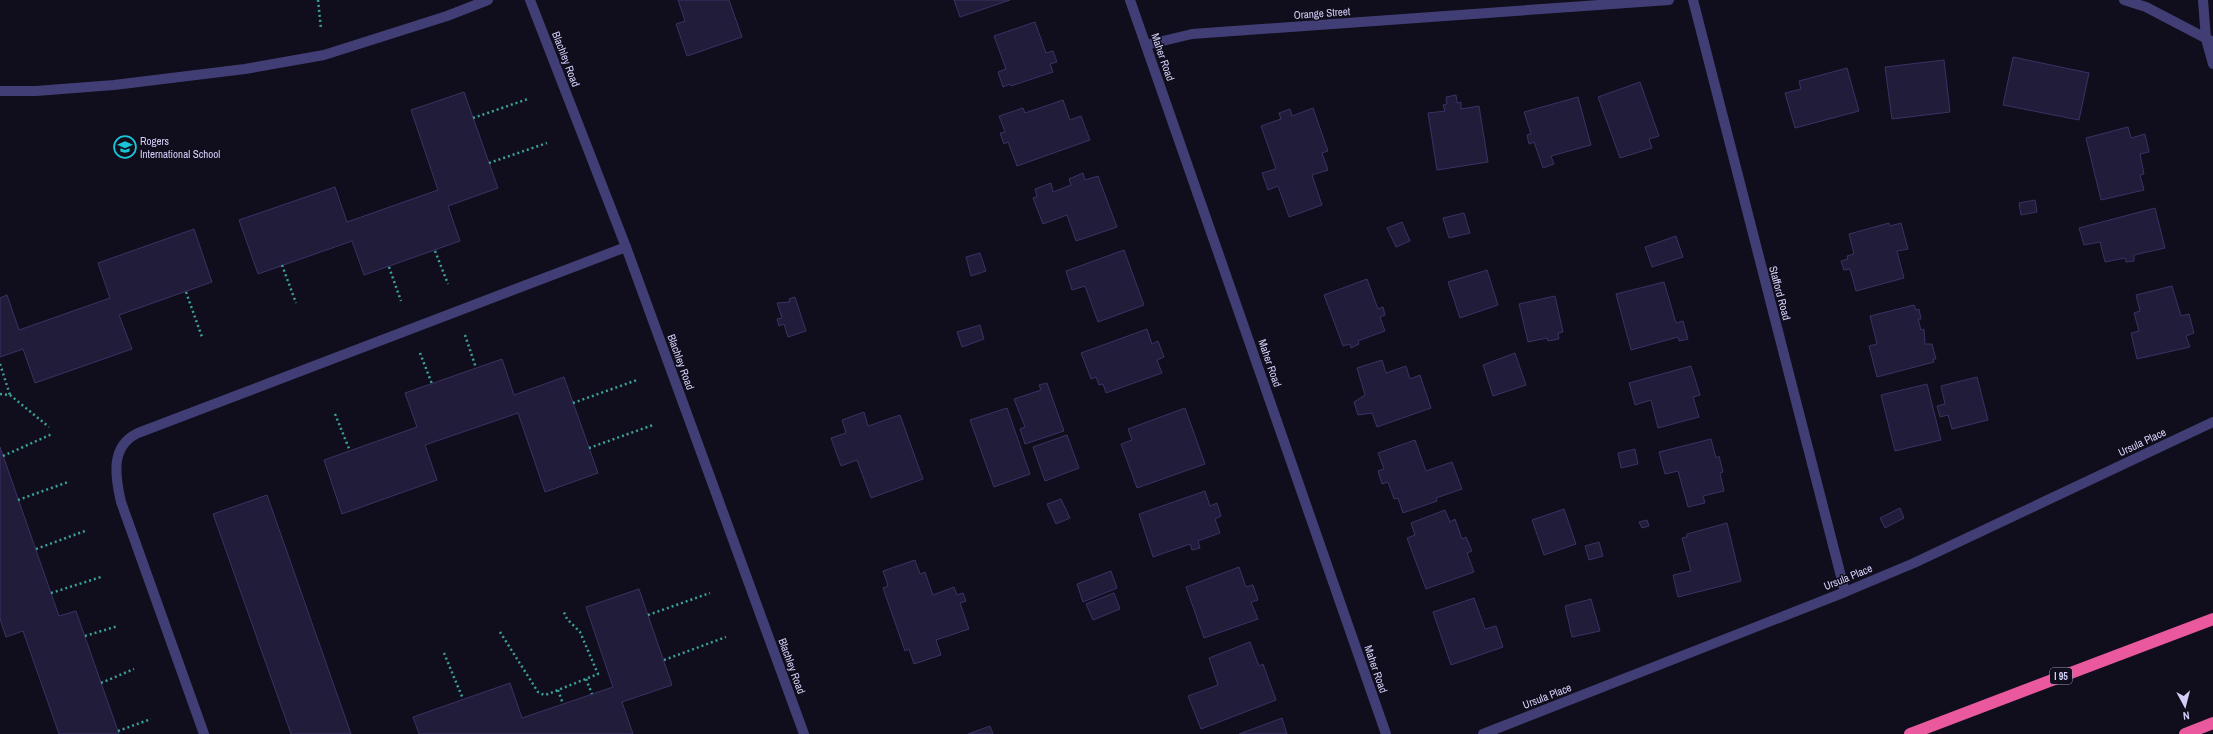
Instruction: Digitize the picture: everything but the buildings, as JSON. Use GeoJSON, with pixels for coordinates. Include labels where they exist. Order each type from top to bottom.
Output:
{"type":"FeatureCollection","features":[{"type":"Feature","properties":{"kind":"highway","name":"I 95"},"geometry":{"type":"LineString","coordinates":[[1910,734],[2213,619]]}},
{"type":"Feature","properties":{"kind":"highway"},"geometry":{"type":"LineString","coordinates":[[2185,734],[2213,723]]}},
{"type":"Feature","properties":{"kind":"street"},"geometry":{"type":"LineString","coordinates":[[0,91],[36,91],[114,85],[245,69],[324,55],[447,16],[488,0]]}},
{"type":"Feature","properties":{"kind":"street","name":"Blachley Road"},"geometry":{"type":"LineString","coordinates":[[530,0],[626,247],[804,734]]}},
{"type":"Feature","properties":{"kind":"street","name":"Maher Road"},"geometry":{"type":"LineString","coordinates":[[1130,0],[1386,734]]}},
{"type":"Feature","properties":{"kind":"street","name":"Orange Street"},"geometry":{"type":"LineString","coordinates":[[1146,45],[1192,34],[1669,0]]}},
{"type":"Feature","properties":{"kind":"street","name":"Stafford Road"},"geometry":{"type":"LineString","coordinates":[[1693,0],[1845,592]]}},
{"type":"Feature","properties":{"kind":"street"},"geometry":{"type":"LineString","coordinates":[[2124,0],[2146,7],[2210,40]]}},
{"type":"Feature","properties":{"kind":"street"},"geometry":{"type":"LineString","coordinates":[[2202,0],[2213,64]]}},
{"type":"Feature","properties":{"kind":"street"},"geometry":{"type":"LineString","coordinates":[[204,734],[121,502],[115,469],[120,448],[125,441],[129,437],[145,430],[626,247]]}},
{"type":"Feature","properties":{"kind":"street","name":"Ursula Place"},"geometry":{"type":"LineString","coordinates":[[1483,734],[1845,592],[1914,563],[2213,422]]}},
{"type":"Feature","properties":{"kind":"path"},"geometry":{"type":"LineString","coordinates":[[318,0],[324,55]]}},
{"type":"Feature","properties":{"kind":"path"},"geometry":{"type":"LineString","coordinates":[[473,118],[528,99]]}},
{"type":"Feature","properties":{"kind":"path"},"geometry":{"type":"LineString","coordinates":[[489,163],[547,143]]}},
{"type":"Feature","properties":{"kind":"path"},"geometry":{"type":"LineString","coordinates":[[435,250],[448,284]]}},
{"type":"Feature","properties":{"kind":"path"},"geometry":{"type":"LineString","coordinates":[[282,265],[296,303]]}},
{"type":"Feature","properties":{"kind":"path"},"geometry":{"type":"LineString","coordinates":[[388,267],[401,301]]}},
{"type":"Feature","properties":{"kind":"path"},"geometry":{"type":"LineString","coordinates":[[186,292],[202,337]]}},
{"type":"Feature","properties":{"kind":"path"},"geometry":{"type":"LineString","coordinates":[[464,334],[476,368]]}},
{"type":"Feature","properties":{"kind":"path"},"geometry":{"type":"LineString","coordinates":[[419,350],[432,384]]}},
{"type":"Feature","properties":{"kind":"path"},"geometry":{"type":"LineString","coordinates":[[0,364],[10,395],[49,427]]}},
{"type":"Feature","properties":{"kind":"path"},"geometry":{"type":"LineString","coordinates":[[573,403],[637,380]]}},
{"type":"Feature","properties":{"kind":"path"},"geometry":{"type":"LineString","coordinates":[[0,394],[10,395]]}},
{"type":"Feature","properties":{"kind":"path"},"geometry":{"type":"LineString","coordinates":[[335,414],[350,451]]}},
{"type":"Feature","properties":{"kind":"path"},"geometry":{"type":"LineString","coordinates":[[589,448],[653,425]]}},
{"type":"Feature","properties":{"kind":"path"},"geometry":{"type":"LineString","coordinates":[[3,456],[52,434]]}},
{"type":"Feature","properties":{"kind":"path"},"geometry":{"type":"LineString","coordinates":[[18,500],[68,482]]}},
{"type":"Feature","properties":{"kind":"path"},"geometry":{"type":"LineString","coordinates":[[36,549],[85,531]]}},
{"type":"Feature","properties":{"kind":"path"},"geometry":{"type":"LineString","coordinates":[[51,593],[101,577]]}},
{"type":"Feature","properties":{"kind":"path"},"geometry":{"type":"LineString","coordinates":[[648,615],[710,593]]}},
{"type":"Feature","properties":{"kind":"path"},"geometry":{"type":"LineString","coordinates":[[500,632],[540,694],[544,695],[598,674],[580,632],[567,619],[563,610]]}},
{"type":"Feature","properties":{"kind":"path"},"geometry":{"type":"LineString","coordinates":[[85,636],[118,626]]}},
{"type":"Feature","properties":{"kind":"path"},"geometry":{"type":"LineString","coordinates":[[664,660],[726,637]]}},
{"type":"Feature","properties":{"kind":"path"},"geometry":{"type":"LineString","coordinates":[[444,653],[462,699]]}},
{"type":"Feature","properties":{"kind":"path"},"geometry":{"type":"LineString","coordinates":[[101,683],[134,670]]}},
{"type":"Feature","properties":{"kind":"path"},"geometry":{"type":"LineString","coordinates":[[586,679],[592,694]]}},
{"type":"Feature","properties":{"kind":"path"},"geometry":{"type":"LineString","coordinates":[[558,690],[564,704]]}},
{"type":"Feature","properties":{"kind":"path"},"geometry":{"type":"LineString","coordinates":[[118,731],[151,719]]}},
{"type":"Feature","properties":{"kind":"place","name":"Rogers International School"},"geometry":{"type":"Point","coordinates":[125,147]}}]}
